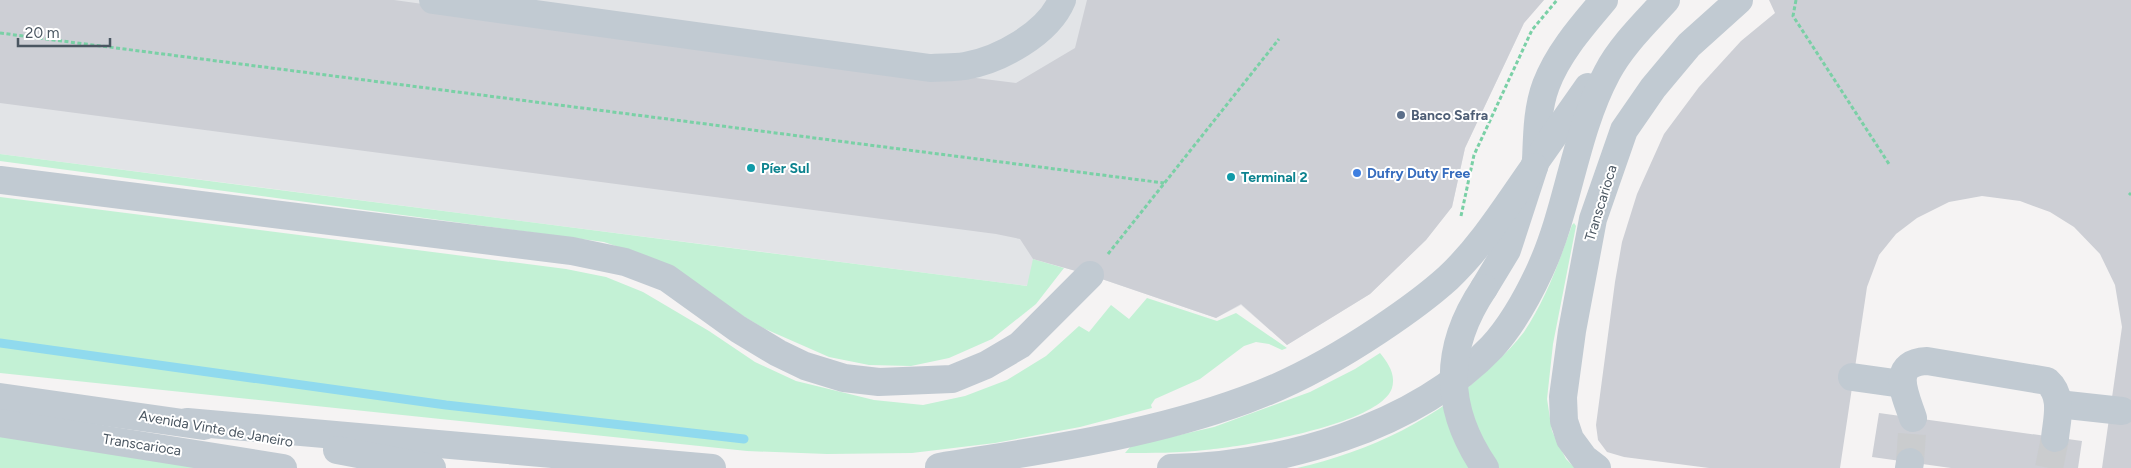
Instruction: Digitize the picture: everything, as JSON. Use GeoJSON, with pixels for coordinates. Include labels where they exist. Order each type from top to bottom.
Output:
{"type":"FeatureCollection","features":[{"type":"Feature","properties":{"kind":"street"},"geometry":{"type":"LineString","coordinates":[[433,0],[930,68],[965,66],[1019,45],[1042,28],[1062,0]]}},
{"type":"Feature","properties":{"kind":"street"},"geometry":{"type":"LineString","coordinates":[[1485,468],[1466,438],[1460,422],[1453,388],[1454,369],[1462,328],[1470,309],[1507,250],[1535,164],[1537,134],[1546,86],[1560,57],[1604,0]]}},
{"type":"Feature","properties":{"kind":"street"},"geometry":{"type":"LineString","coordinates":[[939,467],[1076,443],[1187,419],[1246,400],[1289,382],[1330,361],[1370,336],[1408,310],[1449,277],[1486,235],[1579,102],[1599,68],[1635,21],[1655,0]]}},
{"type":"Feature","properties":{"kind":"street"},"geometry":{"type":"LineString","coordinates":[[1171,468],[1245,462],[1304,449],[1358,432],[1400,414],[1463,373],[1492,347],[1524,301],[1541,269],[1589,113],[1607,72],[1634,35],[1666,0]]}},
{"type":"Feature","properties":{"kind":"street","name":"Transcarioca"},"geometry":{"type":"LineString","coordinates":[[1597,468],[1584,458],[1570,438],[1564,421],[1563,397],[1572,330],[1593,219],[1624,130],[1653,88],[1688,44],[1739,0]]}},
{"type":"Feature","properties":{"kind":"street"},"geometry":{"type":"LineString","coordinates":[[1569,179],[1624,130]]}},
{"type":"Feature","properties":{"kind":"street"},"geometry":{"type":"LineString","coordinates":[[0,180],[572,251],[625,262],[667,278],[738,329],[778,353],[805,366],[844,378],[879,382],[952,379],[986,365],[1020,345],[1090,275]]}},
{"type":"Feature","properties":{"kind":"street"},"geometry":{"type":"LineString","coordinates":[[1913,418],[1904,396],[1902,384],[1904,372],[1918,362],[1928,361],[2047,381],[2054,387],[2058,395],[2055,438]]}},
{"type":"Feature","properties":{"kind":"street"},"geometry":{"type":"LineString","coordinates":[[1852,377],[1902,384]]}},
{"type":"Feature","properties":{"kind":"street","name":"Avenida Vinte de Janeiro"},"geometry":{"type":"LineString","coordinates":[[0,397],[187,422],[432,468]]}},
{"type":"Feature","properties":{"kind":"street"},"geometry":{"type":"LineString","coordinates":[[2058,404],[2122,411]]}},
{"type":"Feature","properties":{"kind":"street"},"geometry":{"type":"LineString","coordinates":[[187,422],[712,468]]}},
{"type":"Feature","properties":{"kind":"street","name":"Transcarioca"},"geometry":{"type":"LineString","coordinates":[[0,423],[283,468]]}},
{"type":"Feature","properties":{"kind":"street"},"geometry":{"type":"LineString","coordinates":[[921,468],[1000,468]]}},
{"type":"Feature","properties":{"kind":"path"},"geometry":{"type":"LineString","coordinates":[[1460,221],[1474,155],[1532,30],[1557,0]]}},
{"type":"Feature","properties":{"kind":"path"},"geometry":{"type":"LineString","coordinates":[[1796,0],[1793,16],[1889,164]]}},
{"type":"Feature","properties":{"kind":"path"},"geometry":{"type":"LineString","coordinates":[[0,33],[1164,183]]}},
{"type":"Feature","properties":{"kind":"path"},"geometry":{"type":"LineString","coordinates":[[1090,275],[1279,39]]}},
{"type":"Feature","properties":{"kind":"shaded area"},"geometry":{"type":"Polygon","coordinates":[[[0,0],[1544,0],[1524,23],[1465,148],[1452,207],[1426,240],[1370,294],[1287,345],[1241,305],[1216,318],[1090,275],[1034,259],[1028,286],[0,154],[0,0]]]}},
{"type":"Feature","properties":{"kind":"green space"},"geometry":{"type":"Polygon","coordinates":[[[0,154],[1027,286],[1033,259],[1064,268],[1036,304],[992,339],[949,358],[911,366],[869,365],[829,357],[763,328],[642,255],[604,242],[0,161],[0,154]]]}},
{"type":"Feature","properties":{"kind":"green space"},"geometry":{"type":"Polygon","coordinates":[[[0,197],[566,269],[606,277],[643,292],[709,331],[755,362],[796,381],[874,400],[923,405],[965,396],[1007,380],[1046,356],[1079,326],[1089,332],[1111,305],[1129,319],[1147,298],[1217,321],[1236,313],[1287,348],[1282,350],[1269,344],[1256,342],[1244,346],[1200,379],[1155,399],[1151,405],[1152,408],[1080,427],[995,443],[912,453],[827,454],[747,451],[0,373],[0,197]]]}},
{"type":"Feature","properties":{"kind":"green space"},"geometry":{"type":"Polygon","coordinates":[[[1574,223],[1576,226],[1553,344],[1547,399],[1552,431],[1566,459],[1575,468],[1297,468],[1351,452],[1402,430],[1426,417],[1472,384],[1524,332],[1545,293],[1574,223]]]}},
{"type":"Feature","properties":{"kind":"green space"},"geometry":{"type":"Polygon","coordinates":[[[1380,353],[1392,373],[1392,388],[1382,401],[1363,413],[1308,432],[1248,444],[1195,451],[1125,453],[1131,446],[1214,427],[1310,392],[1355,369],[1380,353]]]}},
{"type":"Feature","properties":{"kind":"green space"},"geometry":{"type":"Polygon","coordinates":[[[0,432],[237,468],[0,468],[0,432]]]}},
{"type":"Feature","properties":{"kind":"building"},"geometry":{"type":"Polygon","coordinates":[[[0,0],[394,0],[809,57],[1016,83],[1075,48],[1087,0],[1544,0],[1524,23],[1465,148],[1452,207],[1426,240],[1370,294],[1287,345],[1241,304],[1216,318],[1090,275],[1033,259],[1020,239],[996,234],[0,103],[0,0]]]}},
{"type":"Feature","properties":{"kind":"building"},"geometry":{"type":"Polygon","coordinates":[[[1769,0],[2131,0],[2131,468],[2102,468],[2122,327],[2115,285],[2100,254],[2074,227],[2050,212],[2020,201],[1982,196],[1949,202],[1917,218],[1896,234],[1879,255],[1867,287],[1840,468],[1709,468],[1624,457],[1607,452],[1598,440],[1596,425],[1622,242],[1637,194],[1664,134],[1699,87],[1741,41],[1775,13],[1769,0]]]}},
{"type":"Feature","properties":{"kind":"building"},"geometry":{"type":"Polygon","coordinates":[[[1879,413],[2082,441],[2078,468],[1951,468],[1872,457],[1879,413]]]}},
{"type":"Feature","properties":{"kind":"waterway"},"geometry":{"type":"LineString","coordinates":[[0,343],[446,405],[744,439]]}},
{"type":"Feature","properties":{"kind":"tunnel"},"geometry":{"type":"LineString","coordinates":[[1910,462],[1913,418]]}},
{"type":"Feature","properties":{"kind":"tunnel"},"geometry":{"type":"LineString","coordinates":[[2049,468],[2055,438]]}},
{"type":"Feature","properties":{"kind":"place","name":"Banco Safra"},"geometry":{"type":"Point","coordinates":[1401,115]}},
{"type":"Feature","properties":{"kind":"place","name":"Píer Sul"},"geometry":{"type":"Point","coordinates":[751,168]}},
{"type":"Feature","properties":{"kind":"place","name":"Dufry Duty Free"},"geometry":{"type":"Point","coordinates":[1357,173]}},
{"type":"Feature","properties":{"kind":"place","name":"Terminal 2"},"geometry":{"type":"Point","coordinates":[1231,177]}}]}
